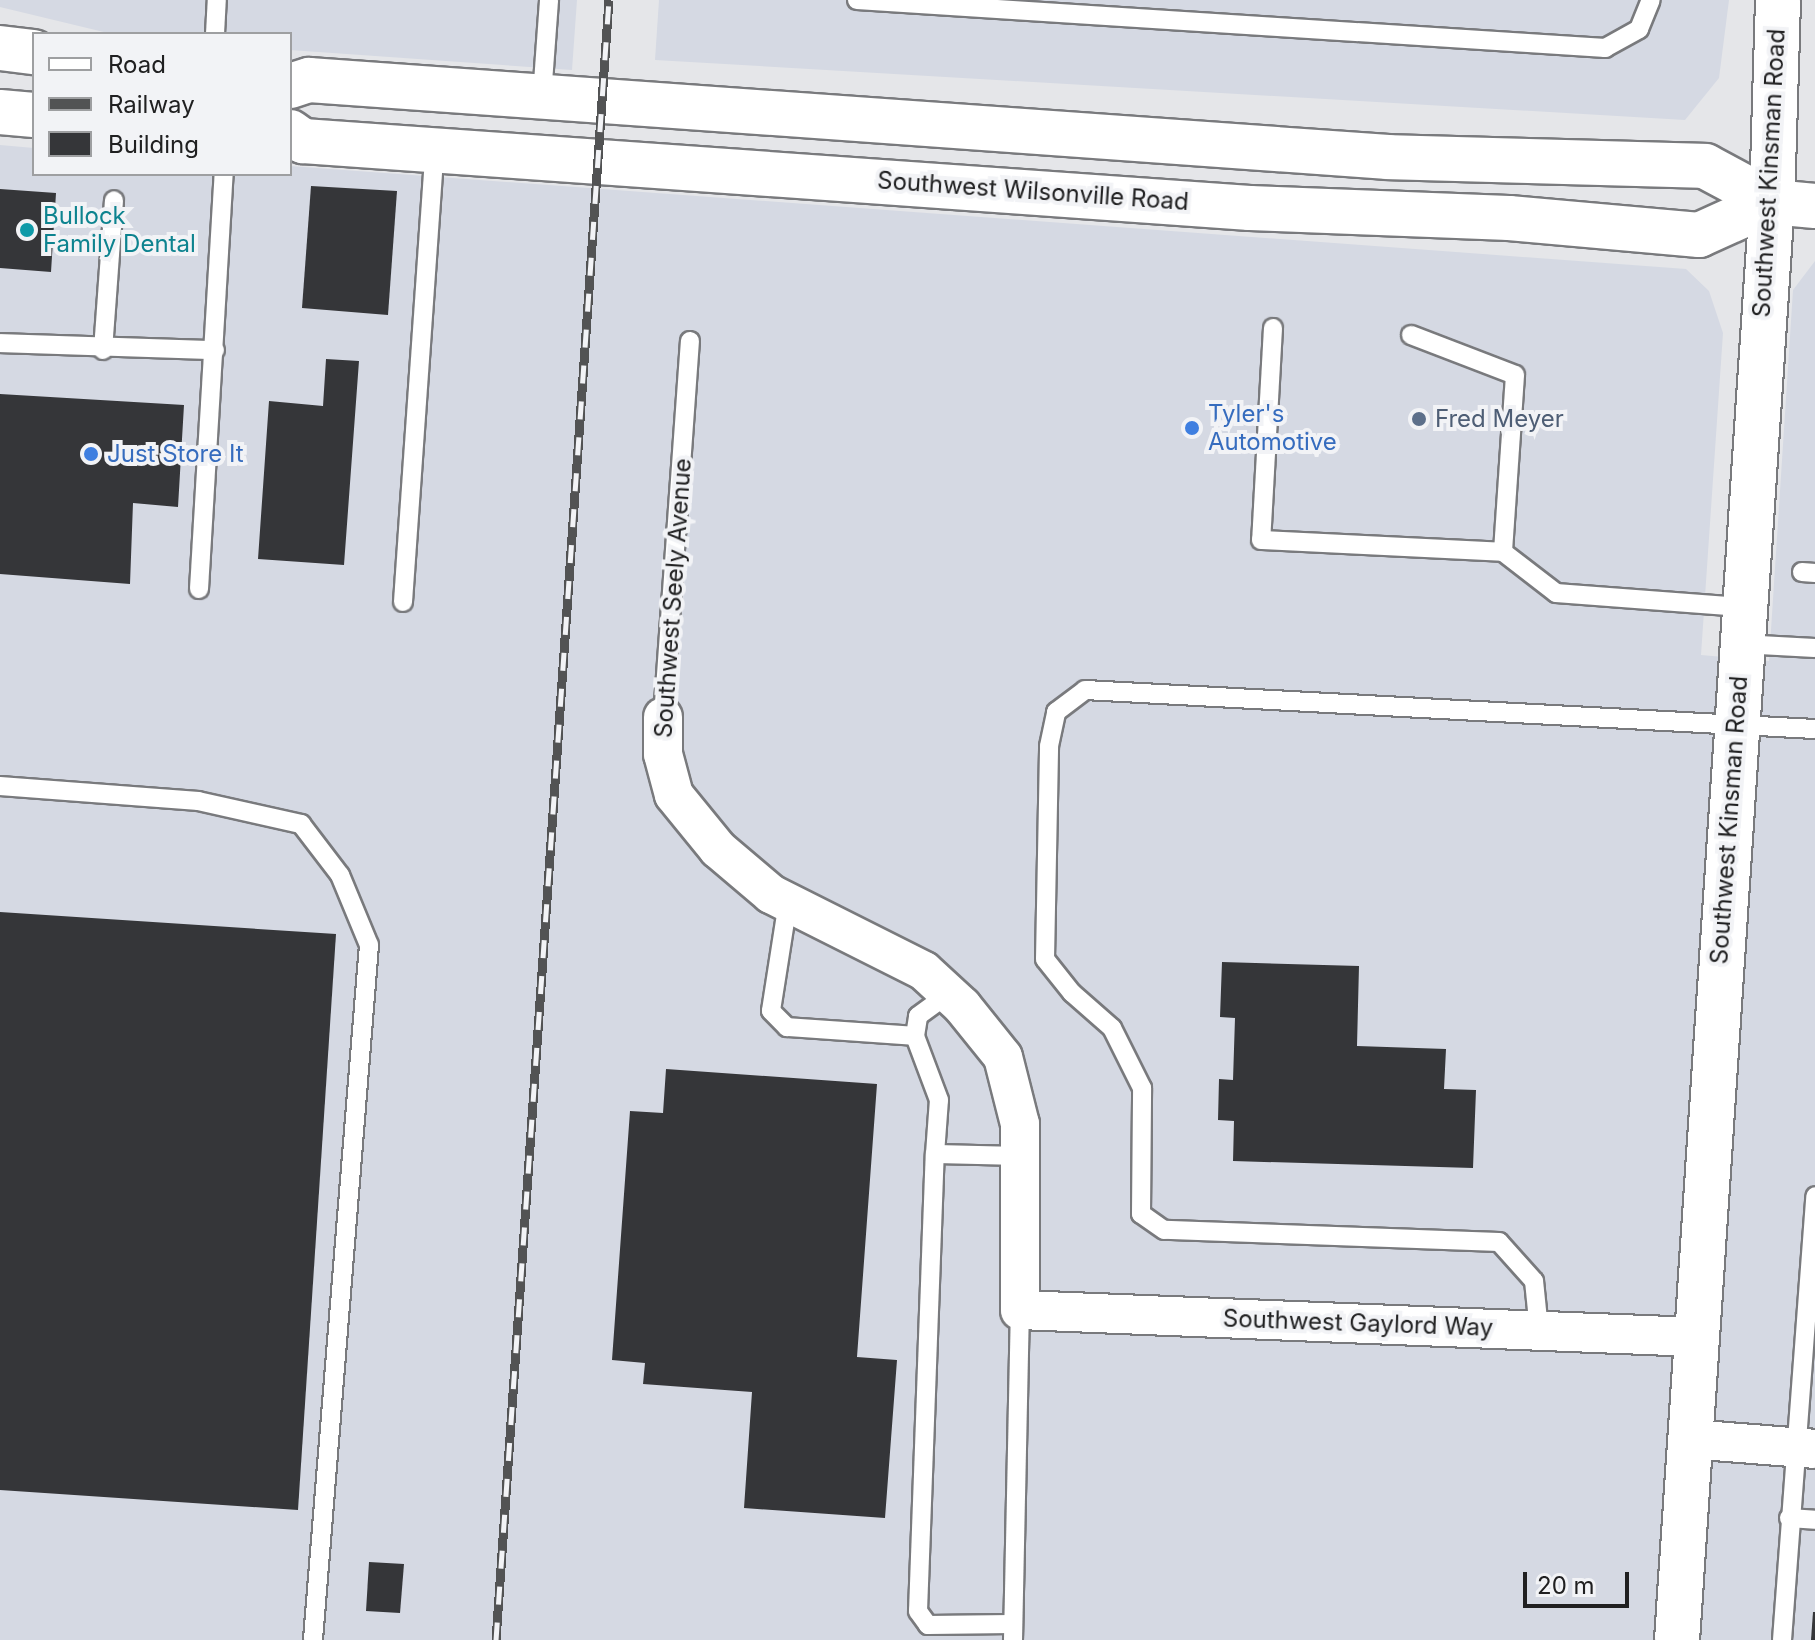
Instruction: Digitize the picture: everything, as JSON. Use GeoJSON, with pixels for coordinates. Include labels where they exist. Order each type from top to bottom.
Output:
{"type":"FeatureCollection","features":[{"type":"Feature","properties":{"kind":"main road","name":"Southwest Kinsman Road"},"geometry":{"type":"LineString","coordinates":[[1677,1640],[1772,202],[1778,0]]}},
{"type":"Feature","properties":{"kind":"main road"},"geometry":{"type":"LineString","coordinates":[[0,48],[32,52]]}},
{"type":"Feature","properties":{"kind":"main road","name":"Southwest Wilsonville Road"},"geometry":{"type":"LineString","coordinates":[[292,85],[309,80],[1388,157],[1705,166],[1772,202],[1815,206]]}},
{"type":"Feature","properties":{"kind":"main road"},"geometry":{"type":"LineString","coordinates":[[0,88],[32,86]]}},
{"type":"Feature","properties":{"kind":"main road"},"geometry":{"type":"LineString","coordinates":[[0,112],[32,115]]}},
{"type":"Feature","properties":{"kind":"main road","name":"Southwest Wilsonville Road"},"geometry":{"type":"LineString","coordinates":[[292,133],[303,141],[1699,235],[1772,202]]}},
{"type":"Feature","properties":{"kind":"street","name":"Southwest Seely Avenue"},"geometry":{"type":"LineString","coordinates":[[663,717],[663,754],[674,795],[718,849],[788,902],[924,971],[1003,1057],[1015,1089],[1021,1156],[1020,1310]]}},
{"type":"Feature","properties":{"kind":"street","name":"Southwest Gaylord Way"},"geometry":{"type":"LineString","coordinates":[[1020,1310],[1696,1337]]}},
{"type":"Feature","properties":{"kind":"street"},"geometry":{"type":"LineString","coordinates":[[1689,1439],[1804,1449]]}},
{"type":"Feature","properties":{"kind":"lane"},"geometry":{"type":"LineString","coordinates":[[215,32],[217,0]]}},
{"type":"Feature","properties":{"kind":"lane"},"geometry":{"type":"LineString","coordinates":[[542,96],[549,0]]}},
{"type":"Feature","properties":{"kind":"lane"},"geometry":{"type":"LineString","coordinates":[[857,0],[1605,48],[1639,29],[1651,0]]}},
{"type":"Feature","properties":{"kind":"lane"},"geometry":{"type":"LineString","coordinates":[[1160,19],[1162,0]]}},
{"type":"Feature","properties":{"kind":"lane"},"geometry":{"type":"LineString","coordinates":[[403,602],[435,149]]}},
{"type":"Feature","properties":{"kind":"lane"},"geometry":{"type":"LineString","coordinates":[[199,589],[224,176]]}},
{"type":"Feature","properties":{"kind":"lane"},"geometry":{"type":"LineString","coordinates":[[103,350],[114,200]]}},
{"type":"Feature","properties":{"kind":"lane"},"geometry":{"type":"LineString","coordinates":[[1273,328],[1261,540],[1503,552],[1556,593],[1742,626],[1815,648]]}},
{"type":"Feature","properties":{"kind":"lane"},"geometry":{"type":"LineString","coordinates":[[1411,335],[1515,375],[1503,552]]}},
{"type":"Feature","properties":{"kind":"lane","name":"Southwest Seely Avenue"},"geometry":{"type":"LineString","coordinates":[[663,717],[690,341]]}},
{"type":"Feature","properties":{"kind":"lane"},"geometry":{"type":"LineString","coordinates":[[0,343],[103,350],[215,350]]}},
{"type":"Feature","properties":{"kind":"lane"},"geometry":{"type":"LineString","coordinates":[[1539,1330],[1534,1281],[1499,1242],[1164,1230],[1141,1214],[1142,1088],[1112,1028],[1072,993],[1045,959],[1049,746],[1056,712],[1085,690],[1736,728],[1815,729]]}},
{"type":"Feature","properties":{"kind":"lane"},"geometry":{"type":"LineString","coordinates":[[0,786],[198,801],[301,824],[340,875],[369,945],[313,1640]]}},
{"type":"Feature","properties":{"kind":"lane"},"geometry":{"type":"LineString","coordinates":[[788,902],[771,1011],[787,1027],[915,1036]]}},
{"type":"Feature","properties":{"kind":"lane"},"geometry":{"type":"LineString","coordinates":[[948,994],[918,1016],[915,1036],[939,1100],[918,1611],[928,1625],[1013,1632],[1020,1310]]}},
{"type":"Feature","properties":{"kind":"lane"},"geometry":{"type":"LineString","coordinates":[[935,1154],[1021,1156]]}},
{"type":"Feature","properties":{"kind":"lane"},"geometry":{"type":"LineString","coordinates":[[1782,1640],[1789,1518],[1804,1449],[1815,1196]]}},
{"type":"Feature","properties":{"kind":"lane"},"geometry":{"type":"LineString","coordinates":[[1789,1518],[1815,1520]]}},
{"type":"Feature","properties":{"kind":"shaded area"},"geometry":{"type":"Polygon","coordinates":[[[0,0],[577,0],[572,70],[292,50],[292,32],[104,32],[0,7],[0,0]]]}},
{"type":"Feature","properties":{"kind":"shaded area"},"geometry":{"type":"Polygon","coordinates":[[[659,0],[1729,0],[1719,78],[1685,120],[655,60],[659,0]]]}},
{"type":"Feature","properties":{"kind":"shaded area"},"geometry":{"type":"Polygon","coordinates":[[[0,145],[32,148],[32,176],[292,176],[292,166],[1686,269],[1709,291],[1723,333],[1701,655],[1769,661],[1793,290],[1815,261],[1815,1640],[0,1640],[0,145]]]}},
{"type":"Feature","properties":{"kind":"building"},"geometry":{"type":"Polygon","coordinates":[[[311,186],[397,191],[388,315],[302,308],[311,186]]]}},
{"type":"Feature","properties":{"kind":"building","name":"Bullock Family Dental"},"geometry":{"type":"Polygon","coordinates":[[[0,189],[56,193],[51,272],[0,268],[0,189]]]}},
{"type":"Feature","properties":{"kind":"building"},"geometry":{"type":"Polygon","coordinates":[[[326,359],[359,361],[344,565],[258,559],[269,401],[323,406],[326,359]]]}},
{"type":"Feature","properties":{"kind":"building","name":"Just Store It"},"geometry":{"type":"Polygon","coordinates":[[[0,394],[184,405],[178,507],[133,503],[130,584],[0,574],[0,394]]]}},
{"type":"Feature","properties":{"kind":"building"},"geometry":{"type":"Polygon","coordinates":[[[0,912],[336,934],[298,1510],[0,1490],[0,912]]]}},
{"type":"Feature","properties":{"kind":"building"},"geometry":{"type":"Polygon","coordinates":[[[1222,962],[1359,966],[1357,1046],[1446,1049],[1444,1089],[1476,1090],[1473,1168],[1233,1161],[1234,1121],[1218,1120],[1219,1079],[1233,1080],[1235,1018],[1220,1017],[1222,962]]]}},
{"type":"Feature","properties":{"kind":"building"},"geometry":{"type":"Polygon","coordinates":[[[666,1069],[877,1084],[857,1357],[897,1360],[885,1518],[744,1508],[752,1392],[643,1384],[645,1363],[612,1360],[630,1111],[663,1113],[666,1069]]]}},
{"type":"Feature","properties":{"kind":"building"},"geometry":{"type":"Polygon","coordinates":[[[369,1562],[404,1564],[400,1613],[366,1611],[369,1562]]]}},
{"type":"Feature","properties":{"kind":"building"},"geometry":{"type":"Polygon","coordinates":[[[1813,1612],[1815,1640],[1811,1640],[1813,1612]]]}},
{"type":"Feature","properties":{"kind":"railway"},"geometry":{"type":"LineString","coordinates":[[496,1640],[609,0]]}},
{"type":"Feature","properties":{"kind":"place","name":"Bullock Family Dental"},"geometry":{"type":"Point","coordinates":[27,230]}},
{"type":"Feature","properties":{"kind":"place","name":"Fred Meyer"},"geometry":{"type":"Point","coordinates":[1419,419]}},
{"type":"Feature","properties":{"kind":"place","name":"Tyler's Automotive"},"geometry":{"type":"Point","coordinates":[1192,428]}},
{"type":"Feature","properties":{"kind":"place","name":"Just Store It"},"geometry":{"type":"Point","coordinates":[91,454]}}]}
